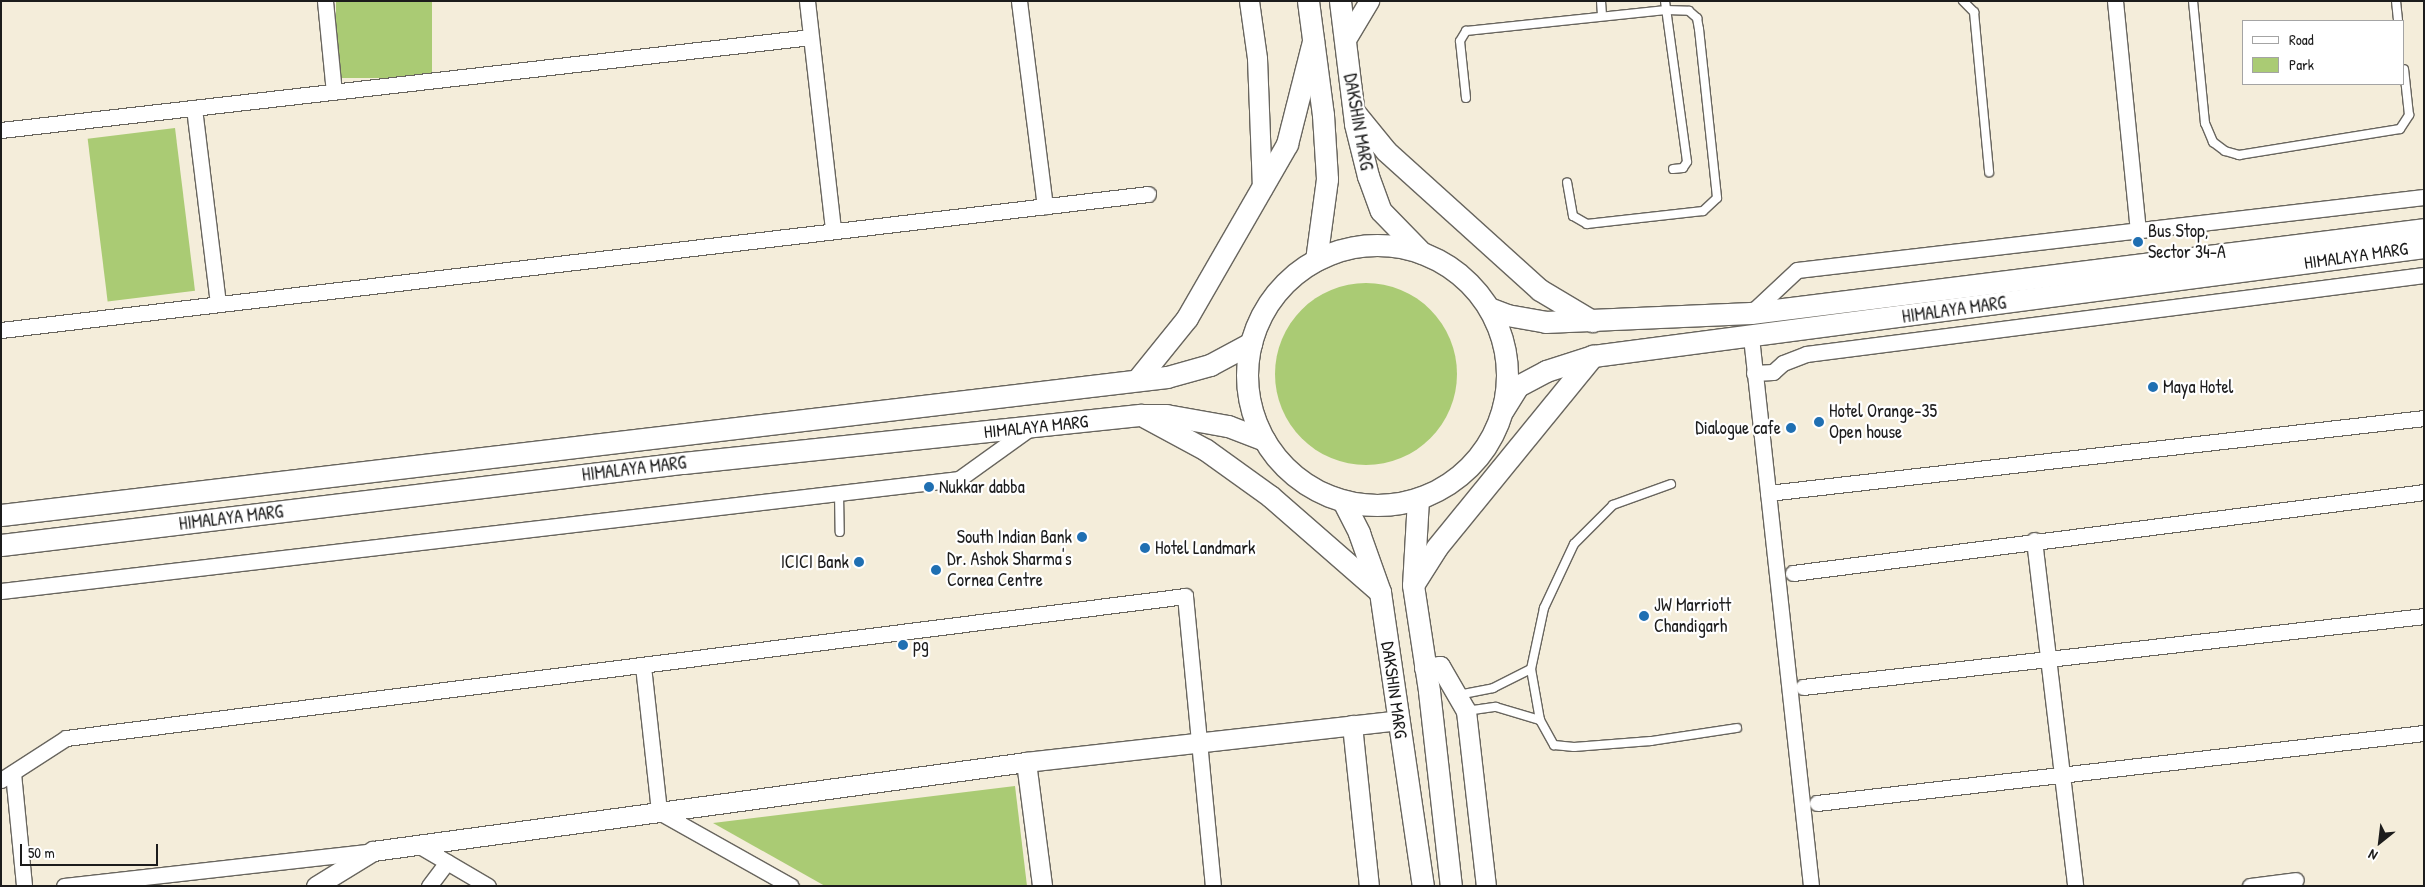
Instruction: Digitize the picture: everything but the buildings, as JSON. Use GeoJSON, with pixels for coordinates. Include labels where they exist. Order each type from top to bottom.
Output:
{"type":"FeatureCollection","features":[{"type":"Feature","properties":{"kind":"main road","name":"DAKSHIN MARG"},"geometry":{"type":"LineString","coordinates":[[1308,1],[1327,179],[1316,260]]}},
{"type":"Feature","properties":{"kind":"main road","name":"DAKSHIN MARG"},"geometry":{"type":"LineString","coordinates":[[1340,1],[1355,113],[1368,176],[1381,211],[1422,253]]}},
{"type":"Feature","properties":{"kind":"main road"},"geometry":{"type":"LineString","coordinates":[[1137,380],[1187,318],[1287,144],[1313,41]]}},
{"type":"Feature","properties":{"kind":"main road"},"geometry":{"type":"LineString","coordinates":[[1355,113],[1386,151],[1540,290],[1592,321]]}},
{"type":"Feature","properties":{"kind":"main road","name":"HIMALAYA MARG"},"geometry":{"type":"LineString","coordinates":[[1489,308],[1508,315],[1545,322],[1751,313],[2424,229]]}},
{"type":"Feature","properties":{"kind":"main road"},"geometry":{"type":"LineString","coordinates":[[1378,246],[1422,253],[1448,266],[1471,285],[1489,308],[1503,340],[1508,375],[1503,410],[1491,440],[1472,465],[1447,486],[1418,499],[1368,505],[1343,501],[1312,488],[1285,467],[1264,440],[1251,409],[1248,384],[1251,343],[1264,309],[1287,281],[1316,260],[1351,248],[1378,246]]}},
{"type":"Feature","properties":{"kind":"main road","name":"HIMALAYA MARG"},"geometry":{"type":"LineString","coordinates":[[1503,410],[1518,386],[1546,371],[1593,356],[1751,337],[2424,247]]}},
{"type":"Feature","properties":{"kind":"main road","name":"HIMALAYA MARG"},"geometry":{"type":"LineString","coordinates":[[1,515],[1167,377],[1210,365],[1251,343]]}},
{"type":"Feature","properties":{"kind":"main road"},"geometry":{"type":"LineString","coordinates":[[1413,585],[1437,547],[1593,356]]}},
{"type":"Feature","properties":{"kind":"main road","name":"HIMALAYA MARG"},"geometry":{"type":"LineString","coordinates":[[1,545],[684,463],[1141,416],[1166,415],[1203,421],[1228,426],[1264,440]]}},
{"type":"Feature","properties":{"kind":"main road"},"geometry":{"type":"LineString","coordinates":[[1141,416],[1206,450],[1270,496],[1380,592]]}},
{"type":"Feature","properties":{"kind":"main road","name":"DAKSHIN MARG"},"geometry":{"type":"LineString","coordinates":[[1418,499],[1413,585],[1451,886]]}},
{"type":"Feature","properties":{"kind":"main road","name":"DAKSHIN MARG"},"geometry":{"type":"LineString","coordinates":[[1343,501],[1357,528],[1380,592],[1423,886]]}},
{"type":"Feature","properties":{"kind":"street"},"geometry":{"type":"LineString","coordinates":[[325,1],[334,92]]}},
{"type":"Feature","properties":{"kind":"street"},"geometry":{"type":"LineString","coordinates":[[807,1],[833,230]]}},
{"type":"Feature","properties":{"kind":"street"},"geometry":{"type":"LineString","coordinates":[[1019,1],[1045,206]]}},
{"type":"Feature","properties":{"kind":"street"},"geometry":{"type":"LineString","coordinates":[[1248,1],[1258,58],[1262,189]]}},
{"type":"Feature","properties":{"kind":"street"},"geometry":{"type":"LineString","coordinates":[[1345,41],[1370,1]]}},
{"type":"Feature","properties":{"kind":"street"},"geometry":{"type":"LineString","coordinates":[[2115,1],[2138,230]]}},
{"type":"Feature","properties":{"kind":"street"},"geometry":{"type":"LineString","coordinates":[[1,130],[811,37]]}},
{"type":"Feature","properties":{"kind":"street"},"geometry":{"type":"LineString","coordinates":[[194,108],[218,304]]}},
{"type":"Feature","properties":{"kind":"street"},"geometry":{"type":"LineString","coordinates":[[1,330],[1148,194]]}},
{"type":"Feature","properties":{"kind":"street"},"geometry":{"type":"LineString","coordinates":[[1751,313],[1797,270],[2424,197]]}},
{"type":"Feature","properties":{"kind":"street"},"geometry":{"type":"LineString","coordinates":[[1754,373],[1773,372],[1783,363],[1806,354],[2424,275]]}},
{"type":"Feature","properties":{"kind":"street"},"geometry":{"type":"LineString","coordinates":[[1751,337],[1811,886]]}},
{"type":"Feature","properties":{"kind":"street"},"geometry":{"type":"LineString","coordinates":[[1768,493],[2424,418]]}},
{"type":"Feature","properties":{"kind":"street"},"geometry":{"type":"LineString","coordinates":[[1,590],[959,479],[1030,428]]}},
{"type":"Feature","properties":{"kind":"street"},"geometry":{"type":"LineString","coordinates":[[1793,573],[2034,540],[2424,492]]}},
{"type":"Feature","properties":{"kind":"street"},"geometry":{"type":"LineString","coordinates":[[2034,540],[2075,886]]}},
{"type":"Feature","properties":{"kind":"street"},"geometry":{"type":"LineString","coordinates":[[24,886],[7,776],[66,738],[1185,596],[1213,886]]}},
{"type":"Feature","properties":{"kind":"street"},"geometry":{"type":"LineString","coordinates":[[1804,688],[2048,658],[2424,616]]}},
{"type":"Feature","properties":{"kind":"street"},"geometry":{"type":"LineString","coordinates":[[644,666],[659,812]]}},
{"type":"Feature","properties":{"kind":"street"},"geometry":{"type":"LineString","coordinates":[[1424,668],[1440,666],[1462,703],[1486,886]]}},
{"type":"Feature","properties":{"kind":"street"},"geometry":{"type":"LineString","coordinates":[[64,886],[373,851],[1026,762],[1399,720]]}},
{"type":"Feature","properties":{"kind":"street"},"geometry":{"type":"LineString","coordinates":[[1352,726],[1369,886]]}},
{"type":"Feature","properties":{"kind":"street"},"geometry":{"type":"LineString","coordinates":[[1817,804],[2062,773],[2424,733]]}},
{"type":"Feature","properties":{"kind":"street"},"geometry":{"type":"LineString","coordinates":[[1026,762],[1042,886]]}},
{"type":"Feature","properties":{"kind":"street"},"geometry":{"type":"LineString","coordinates":[[659,812],[791,886]]}},
{"type":"Feature","properties":{"kind":"street"},"geometry":{"type":"LineString","coordinates":[[418,845],[488,886]]}},
{"type":"Feature","properties":{"kind":"street"},"geometry":{"type":"LineString","coordinates":[[316,886],[373,851]]}},
{"type":"Feature","properties":{"kind":"street"},"geometry":{"type":"LineString","coordinates":[[429,886],[447,862]]}},
{"type":"Feature","properties":{"kind":"street"},"geometry":{"type":"LineString","coordinates":[[2250,886],[2296,880]]}},
{"type":"Feature","properties":{"kind":"lane"},"geometry":{"type":"LineString","coordinates":[[1601,1],[1602,16]]}},
{"type":"Feature","properties":{"kind":"lane"},"geometry":{"type":"LineString","coordinates":[[1963,1],[1974,12]]}},
{"type":"Feature","properties":{"kind":"lane"},"geometry":{"type":"LineString","coordinates":[[1973,1],[1989,172]]}},
{"type":"Feature","properties":{"kind":"lane"},"geometry":{"type":"LineString","coordinates":[[2192,1],[2205,123],[2213,142],[2225,150],[2239,154],[2400,129],[2409,115],[2405,77]]}},
{"type":"Feature","properties":{"kind":"lane"},"geometry":{"type":"LineString","coordinates":[[2396,1],[2398,20]]}},
{"type":"Feature","properties":{"kind":"lane"},"geometry":{"type":"LineString","coordinates":[[1665,6],[1687,162],[1683,168],[1673,170]]}},
{"type":"Feature","properties":{"kind":"lane"},"geometry":{"type":"LineString","coordinates":[[1466,98],[1460,41],[1466,31],[1602,16],[1665,6],[1689,11],[1697,18],[1717,198],[1703,211],[1587,224],[1573,216],[1567,183]]}},
{"type":"Feature","properties":{"kind":"lane"},"geometry":{"type":"LineString","coordinates":[[1671,484],[1613,505],[1574,544],[1544,608],[1531,669],[1540,720],[1554,745],[1574,747],[1651,741],[1737,728]]}},
{"type":"Feature","properties":{"kind":"lane"},"geometry":{"type":"LineString","coordinates":[[839,493],[840,532]]}},
{"type":"Feature","properties":{"kind":"lane"},"geometry":{"type":"LineString","coordinates":[[1462,703],[1531,669]]}},
{"type":"Feature","properties":{"kind":"lane"},"geometry":{"type":"LineString","coordinates":[[1462,703],[1496,707],[1540,720]]}},
{"type":"Feature","properties":{"kind":"green space"},"geometry":{"type":"Polygon","coordinates":[[[336,1],[432,1],[432,78],[336,78],[336,1]]]}},
{"type":"Feature","properties":{"kind":"green space"},"geometry":{"type":"Polygon","coordinates":[[[175,128],[195,291],[108,302],[88,139],[175,128]]]}},
{"type":"Feature","properties":{"kind":"green space"},"geometry":{"type":"Polygon","coordinates":[[[1366,283],[1384,285],[1401,290],[1416,298],[1436,316],[1450,339],[1455,356],[1457,374],[1455,392],[1450,409],[1442,424],[1424,444],[1401,458],[1384,463],[1366,465],[1348,463],[1331,458],[1316,450],[1296,432],[1282,409],[1277,392],[1275,374],[1277,356],[1282,339],[1290,324],[1308,304],[1331,290],[1348,285],[1366,283]]]}},
{"type":"Feature","properties":{"kind":"green space"},"geometry":{"type":"Polygon","coordinates":[[[1015,786],[1027,886],[825,886],[713,823],[1015,786]]]}},
{"type":"Feature","properties":{"kind":"place","name":"Bus Stop, Sector 34-A"},"geometry":{"type":"Point","coordinates":[2138,242]}},
{"type":"Feature","properties":{"kind":"place","name":"Maya Hotel"},"geometry":{"type":"Point","coordinates":[2153,387]}},
{"type":"Feature","properties":{"kind":"place","name":"Hotel Orange-35 Open house"},"geometry":{"type":"Point","coordinates":[1819,422]}},
{"type":"Feature","properties":{"kind":"place","name":"Dialogue cafe"},"geometry":{"type":"Point","coordinates":[1791,428]}},
{"type":"Feature","properties":{"kind":"place","name":"Nukkar dabba"},"geometry":{"type":"Point","coordinates":[929,487]}},
{"type":"Feature","properties":{"kind":"place","name":"South Indian Bank"},"geometry":{"type":"Point","coordinates":[1082,537]}},
{"type":"Feature","properties":{"kind":"place","name":"Hotel Landmark"},"geometry":{"type":"Point","coordinates":[1145,548]}},
{"type":"Feature","properties":{"kind":"place","name":"ICICI Bank"},"geometry":{"type":"Point","coordinates":[859,562]}},
{"type":"Feature","properties":{"kind":"place","name":"Dr. Ashok Sharma's Cornea Centre"},"geometry":{"type":"Point","coordinates":[936,570]}},
{"type":"Feature","properties":{"kind":"place","name":"JW Marriott Chandigarh"},"geometry":{"type":"Point","coordinates":[1644,616]}},
{"type":"Feature","properties":{"kind":"place","name":"pg"},"geometry":{"type":"Point","coordinates":[903,645]}}]}
